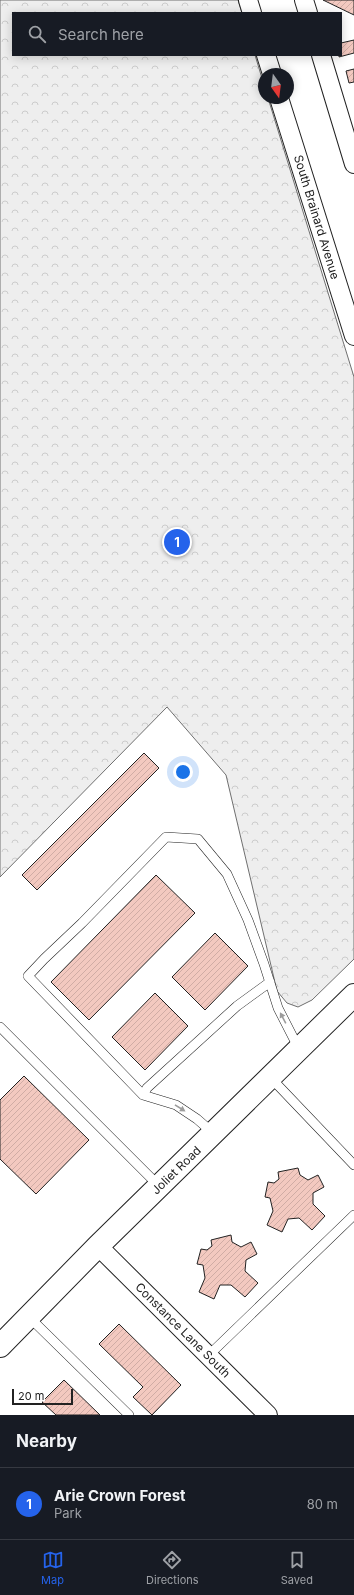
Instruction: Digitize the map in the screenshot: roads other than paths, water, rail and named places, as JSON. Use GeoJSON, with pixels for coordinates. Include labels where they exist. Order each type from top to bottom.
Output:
{"type":"FeatureCollection","features":[{"type":"Feature","properties":{"kind":"main road","name":"Joliet Road"},"geometry":{"type":"LineString","coordinates":[[0,1346],[98,1246],[354,995]]}},
{"type":"Feature","properties":{"kind":"street"},"geometry":{"type":"LineString","coordinates":[[248,0],[252,12]]}},
{"type":"Feature","properties":{"kind":"street"},"geometry":{"type":"LineString","coordinates":[[304,0],[308,12]]}},
{"type":"Feature","properties":{"kind":"street"},"geometry":{"type":"LineString","coordinates":[[266,56],[270,68]]}},
{"type":"Feature","properties":{"kind":"street"},"geometry":{"type":"LineString","coordinates":[[321,56],[354,164]]}},
{"type":"Feature","properties":{"kind":"street","name":"South Brainard Avenue"},"geometry":{"type":"LineString","coordinates":[[281,104],[349,300],[354,336]]}},
{"type":"Feature","properties":{"kind":"street","name":"Constance Lane South"},"geometry":{"type":"LineString","coordinates":[[98,1246],[268,1415]]}},
{"type":"Feature","properties":{"kind":"lane"},"geometry":{"type":"LineString","coordinates":[[213,1133],[197,1119],[176,1105],[144,1095],[28,976],[166,837],[198,839],[227,874],[248,920],[278,1008],[299,1049]]}},
{"type":"Feature","properties":{"kind":"lane"},"geometry":{"type":"LineString","coordinates":[[144,1095],[147,1088],[237,1006],[271,984]]}},
{"type":"Feature","properties":{"kind":"lane"},"geometry":{"type":"LineString","coordinates":[[0,1027],[159,1186]]}},
{"type":"Feature","properties":{"kind":"lane"},"geometry":{"type":"LineString","coordinates":[[270,1077],[354,1165]]}},
{"type":"Feature","properties":{"kind":"lane"},"geometry":{"type":"LineString","coordinates":[[209,1355],[354,1215]]}},
{"type":"Feature","properties":{"kind":"lane"},"geometry":{"type":"LineString","coordinates":[[29,1317],[128,1415]]}},
{"type":"Feature","properties":{"kind":"place","name":"Arie Crown Forest"},"geometry":{"type":"Point","coordinates":[177,542]}}]}
